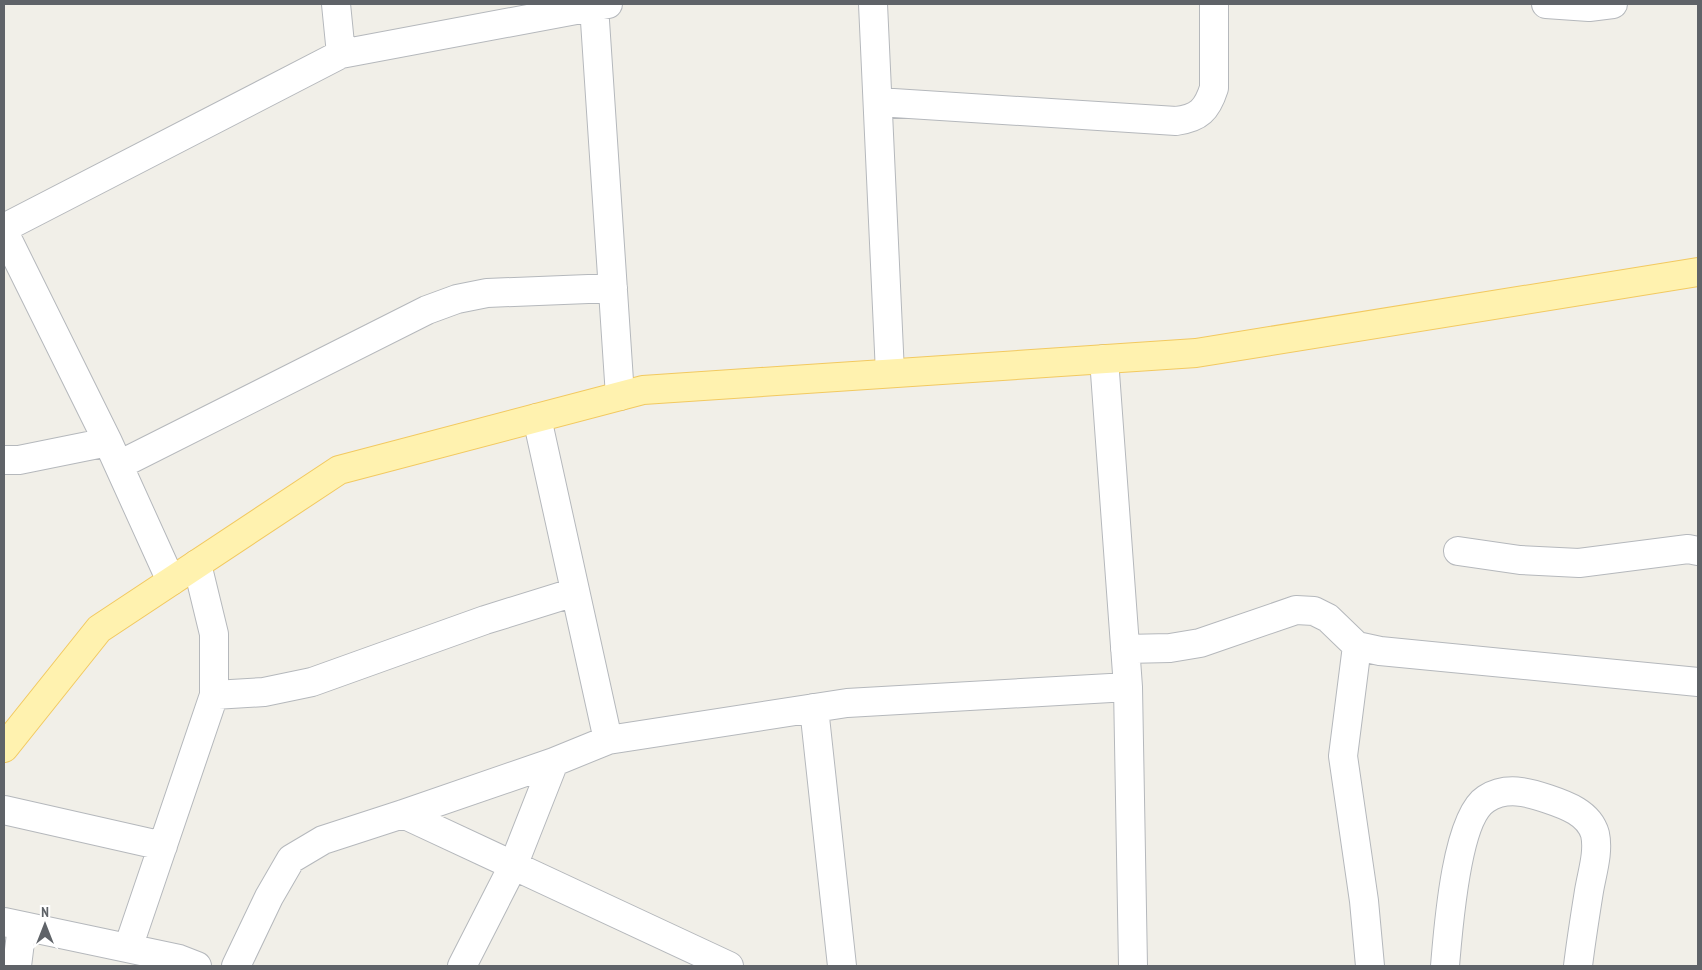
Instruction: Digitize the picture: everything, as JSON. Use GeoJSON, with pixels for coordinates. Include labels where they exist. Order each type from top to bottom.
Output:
{"type":"FeatureCollection","features":[{"type":"Feature","properties":{"kind":"main road"},"geometry":{"type":"LineString","coordinates":[[4,748],[99,629],[339,470],[643,390],[1196,353],[1698,272]]}},
{"type":"Feature","properties":{"kind":"street"},"geometry":{"type":"LineString","coordinates":[[336,4],[341,54]]}},
{"type":"Feature","properties":{"kind":"street"},"geometry":{"type":"LineString","coordinates":[[873,4],[890,373]]}},
{"type":"Feature","properties":{"kind":"street"},"geometry":{"type":"LineString","coordinates":[[878,102],[1176,122],[1191,119],[1202,111],[1210,100],[1214,88],[1214,4]]}},
{"type":"Feature","properties":{"kind":"street"},"geometry":{"type":"LineString","coordinates":[[1546,4],[1589,7],[1613,4]]}},
{"type":"Feature","properties":{"kind":"street"},"geometry":{"type":"LineString","coordinates":[[4,228],[341,54],[586,6],[613,288],[620,396]]}},
{"type":"Feature","properties":{"kind":"street"},"geometry":{"type":"LineString","coordinates":[[4,232],[114,454],[171,581]]}},
{"type":"Feature","properties":{"kind":"street"},"geometry":{"type":"LineString","coordinates":[[4,460],[114,454],[457,298],[487,293],[613,288]]}},
{"type":"Feature","properties":{"kind":"street"},"geometry":{"type":"LineString","coordinates":[[1104,359],[1128,687],[1133,966]]}},
{"type":"Feature","properties":{"kind":"street"},"geometry":{"type":"LineString","coordinates":[[537,418],[608,740]]}},
{"type":"Feature","properties":{"kind":"street"},"geometry":{"type":"LineString","coordinates":[[1458,551],[1520,560],[1579,563],[1688,549],[1698,551]]}},
{"type":"Feature","properties":{"kind":"street"},"geometry":{"type":"LineString","coordinates":[[128,948],[214,695],[214,634],[197,564]]}},
{"type":"Feature","properties":{"kind":"street"},"geometry":{"type":"LineString","coordinates":[[214,695],[264,692],[312,682],[486,620],[575,592]]}},
{"type":"Feature","properties":{"kind":"street"},"geometry":{"type":"LineString","coordinates":[[1125,649],[1170,648],[1200,643],[1296,610],[1314,612],[1328,618],[1366,648],[1698,682]]}},
{"type":"Feature","properties":{"kind":"street"},"geometry":{"type":"LineString","coordinates":[[1366,648],[1343,756],[1364,900],[1370,966]]}},
{"type":"Feature","properties":{"kind":"street"},"geometry":{"type":"LineString","coordinates":[[236,966],[269,896],[291,859],[323,840],[554,762],[608,740],[847,703],[1128,687]]}},
{"type":"Feature","properties":{"kind":"street"},"geometry":{"type":"LineString","coordinates":[[814,708],[842,966]]}},
{"type":"Feature","properties":{"kind":"street"},"geometry":{"type":"LineString","coordinates":[[462,966],[513,866],[554,762]]}},
{"type":"Feature","properties":{"kind":"street"},"geometry":{"type":"LineString","coordinates":[[1446,966],[1448,931],[1460,851],[1470,821],[1484,800],[1499,792],[1519,791],[1548,799],[1576,810],[1590,824],[1595,835],[1595,854],[1578,966]]}},
{"type":"Feature","properties":{"kind":"street"},"geometry":{"type":"LineString","coordinates":[[4,810],[163,846]]}},
{"type":"Feature","properties":{"kind":"street"},"geometry":{"type":"LineString","coordinates":[[403,814],[729,966]]}},
{"type":"Feature","properties":{"kind":"street"},"geometry":{"type":"LineString","coordinates":[[17,966],[13,924],[179,959],[197,966]]}}]}
